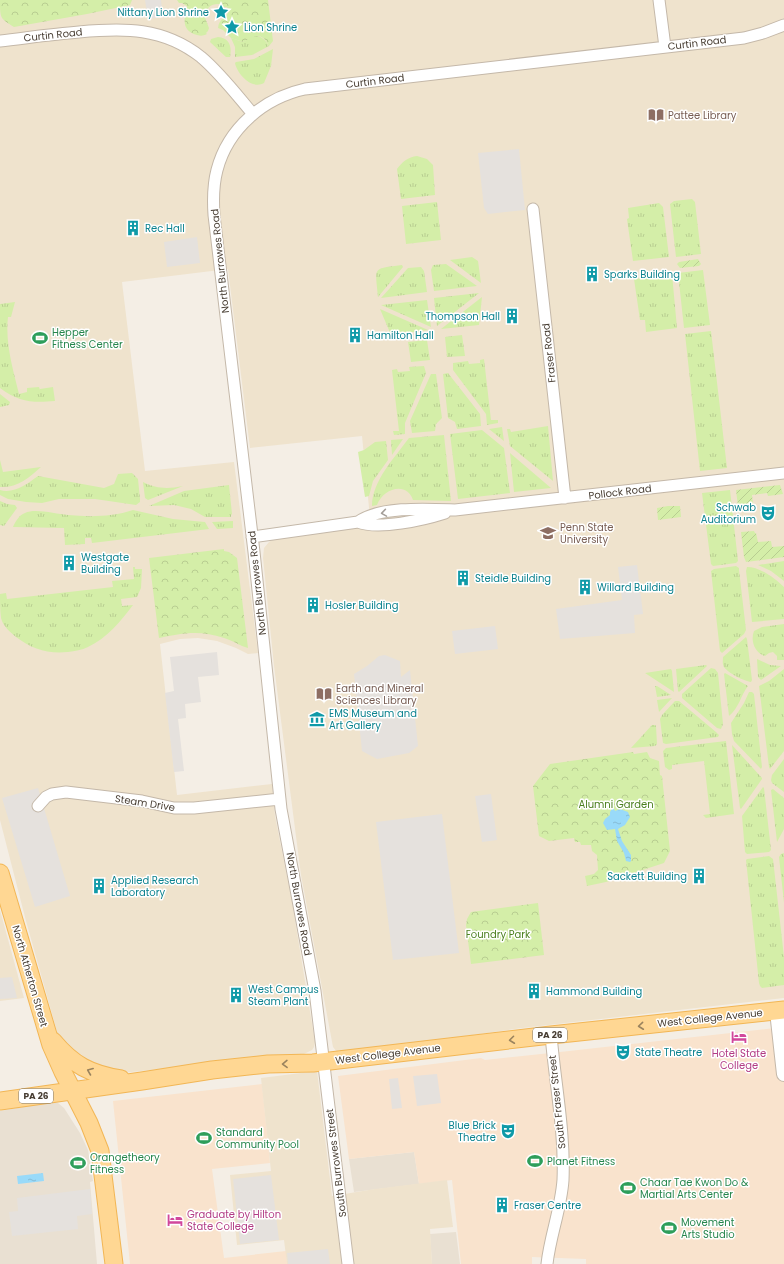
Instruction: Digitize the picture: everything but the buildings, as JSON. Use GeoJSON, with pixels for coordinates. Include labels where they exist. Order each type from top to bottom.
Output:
{"type":"FeatureCollection","features":[{"type":"Feature","properties":{"kind":"main road","name":"North Atherton Street"},"geometry":{"type":"LineString","coordinates":[[0,873],[54,1054],[91,1127],[100,1151],[104,1173],[114,1264]]}},
{"type":"Feature","properties":{"kind":"main road","name":"West College Avenue"},"geometry":{"type":"LineString","coordinates":[[0,1101],[69,1084],[142,1081],[212,1070],[268,1064],[324,1062],[551,1035],[781,1011]]}},
{"type":"Feature","properties":{"kind":"main road"},"geometry":{"type":"LineString","coordinates":[[46,1031],[71,1060],[83,1068],[111,1078],[142,1081]]}},
{"type":"Feature","properties":{"kind":"street"},"geometry":{"type":"LineString","coordinates":[[659,0],[665,47]]}},
{"type":"Feature","properties":{"kind":"street","name":"Curtin Road"},"geometry":{"type":"LineString","coordinates":[[0,41],[118,29],[142,31],[154,34],[178,42],[200,56],[220,75],[252,113],[291,92],[305,89],[744,38],[784,25]]}},
{"type":"Feature","properties":{"kind":"street","name":"North Burrowes Road"},"geometry":{"type":"LineString","coordinates":[[252,113],[233,135],[224,150],[216,170],[213,193],[214,215],[252,537],[280,799],[314,991],[324,1062]]}},
{"type":"Feature","properties":{"kind":"street","name":"Fraser Road"},"geometry":{"type":"LineString","coordinates":[[533,208],[565,498]]}},
{"type":"Feature","properties":{"kind":"street","name":"Pollock Road"},"geometry":{"type":"LineString","coordinates":[[252,537],[358,522],[368,525],[396,523],[428,518],[455,510],[784,473]]}},
{"type":"Feature","properties":{"kind":"street","name":"Steam Drive"},"geometry":{"type":"LineString","coordinates":[[38,806],[46,797],[58,792],[142,801],[174,808],[194,808],[280,799]]}},
{"type":"Feature","properties":{"kind":"street"},"geometry":{"type":"LineString","coordinates":[[781,1011],[784,1074]]}},
{"type":"Feature","properties":{"kind":"street","name":"South Fraser Street"},"geometry":{"type":"LineString","coordinates":[[546,1264],[561,1196],[563,1172],[561,1133],[551,1035]]}},
{"type":"Feature","properties":{"kind":"street","name":"South Burrowes Street"},"geometry":{"type":"LineString","coordinates":[[324,1062],[348,1264]]}},
{"type":"Feature","properties":{"kind":"shaded area","name":"Penn State University"},"geometry":{"type":"Polygon","coordinates":[[[0,0],[784,0],[784,998],[522,1028],[350,1052],[337,1052],[333,1047],[301,875],[274,666],[263,558],[264,548],[276,537],[348,528],[371,528],[362,436],[250,448],[228,269],[122,282],[145,471],[234,462],[258,653],[248,654],[217,641],[198,638],[180,639],[160,644],[177,795],[272,784],[275,816],[292,902],[315,1042],[314,1047],[312,1050],[304,1054],[122,1073],[91,1068],[59,1039],[0,820],[0,0]]]}},
{"type":"Feature","properties":{"kind":"shaded area"},"geometry":{"type":"Polygon","coordinates":[[[145,0],[161,0],[163,17],[148,19],[145,0]]]}},
{"type":"Feature","properties":{"kind":"shaded area"},"geometry":{"type":"Polygon","coordinates":[[[519,149],[525,210],[488,214],[484,208],[478,153],[519,149]]]}},
{"type":"Feature","properties":{"kind":"shaded area"},"geometry":{"type":"Polygon","coordinates":[[[197,237],[200,263],[167,267],[164,242],[197,237]]]}},
{"type":"Feature","properties":{"kind":"shaded area"},"geometry":{"type":"Polygon","coordinates":[[[637,565],[643,614],[634,615],[635,633],[560,639],[556,609],[622,600],[618,567],[637,565]]]}},
{"type":"Feature","properties":{"kind":"shaded area"},"geometry":{"type":"Polygon","coordinates":[[[495,626],[498,649],[455,654],[452,631],[495,626]]]}},
{"type":"Feature","properties":{"kind":"shaded area"},"geometry":{"type":"Polygon","coordinates":[[[217,652],[219,675],[198,677],[201,702],[185,704],[186,718],[178,719],[184,771],[174,772],[165,693],[174,691],[170,657],[217,652]]]}},
{"type":"Feature","properties":{"kind":"shaded area"},"geometry":{"type":"Polygon","coordinates":[[[385,655],[400,661],[401,677],[410,670],[418,746],[409,753],[377,759],[362,751],[354,674],[379,656],[385,655]]]}},
{"type":"Feature","properties":{"kind":"shaded area"},"geometry":{"type":"Polygon","coordinates":[[[38,788],[70,896],[35,907],[2,798],[38,788]]]}},
{"type":"Feature","properties":{"kind":"shaded area"},"geometry":{"type":"Polygon","coordinates":[[[491,794],[497,840],[482,842],[475,796],[491,794]]]}},
{"type":"Feature","properties":{"kind":"shaded area"},"geometry":{"type":"Polygon","coordinates":[[[442,814],[459,953],[393,960],[376,822],[442,814]]]}},
{"type":"Feature","properties":{"kind":"shaded area"},"geometry":{"type":"Polygon","coordinates":[[[0,910],[24,998],[0,1001],[0,910]]]}},
{"type":"Feature","properties":{"kind":"shaded area"},"geometry":{"type":"Polygon","coordinates":[[[12,977],[17,998],[0,999],[0,978],[12,977]]]}},
{"type":"Feature","properties":{"kind":"shaded area"},"geometry":{"type":"Polygon","coordinates":[[[784,1027],[784,1264],[586,1264],[586,1259],[532,1257],[532,1264],[461,1264],[452,1180],[419,1184],[414,1152],[349,1159],[338,1076],[481,1058],[485,1060],[784,1027]]]}},
{"type":"Feature","properties":{"kind":"shaded area"},"geometry":{"type":"Polygon","coordinates":[[[317,1071],[332,1196],[447,1180],[453,1227],[430,1229],[432,1264],[287,1264],[284,1240],[237,1245],[230,1175],[271,1171],[261,1078],[317,1071]]]}},
{"type":"Feature","properties":{"kind":"shaded area"},"geometry":{"type":"Polygon","coordinates":[[[437,1074],[441,1103],[417,1106],[413,1076],[437,1074]]]}},
{"type":"Feature","properties":{"kind":"shaded area"},"geometry":{"type":"Polygon","coordinates":[[[398,1078],[402,1108],[392,1109],[389,1079],[398,1078]]]}},
{"type":"Feature","properties":{"kind":"shaded area"},"geometry":{"type":"Polygon","coordinates":[[[262,1084],[270,1163],[212,1169],[224,1258],[286,1251],[287,1264],[130,1264],[113,1101],[262,1084]]]}},
{"type":"Feature","properties":{"kind":"shaded area"},"geometry":{"type":"Polygon","coordinates":[[[51,1102],[58,1103],[64,1108],[80,1133],[88,1150],[93,1181],[90,1182],[97,1264],[0,1264],[0,1111],[51,1102]]]}},
{"type":"Feature","properties":{"kind":"shaded area"},"geometry":{"type":"Polygon","coordinates":[[[414,1152],[419,1184],[354,1192],[349,1159],[414,1152]]]}},
{"type":"Feature","properties":{"kind":"shaded area"},"geometry":{"type":"Polygon","coordinates":[[[271,1175],[279,1240],[240,1244],[233,1179],[271,1175]]]}},
{"type":"Feature","properties":{"kind":"shaded area"},"geometry":{"type":"Polygon","coordinates":[[[90,1189],[92,1214],[77,1216],[78,1229],[12,1236],[9,1212],[18,1211],[17,1198],[90,1189]]]}},
{"type":"Feature","properties":{"kind":"shaded area"},"geometry":{"type":"Polygon","coordinates":[[[456,1232],[460,1264],[432,1264],[430,1234],[456,1232]]]}},
{"type":"Feature","properties":{"kind":"shaded area"},"geometry":{"type":"Polygon","coordinates":[[[328,1249],[330,1264],[288,1264],[287,1253],[328,1249]]]}},
{"type":"Feature","properties":{"kind":"green space"},"geometry":{"type":"Polygon","coordinates":[[[0,0],[132,0],[130,5],[14,27],[3,20],[0,11],[0,0]]]}},
{"type":"Feature","properties":{"kind":"green space"},"geometry":{"type":"Polygon","coordinates":[[[177,0],[268,0],[273,41],[269,46],[264,38],[258,36],[254,36],[243,42],[231,38],[223,30],[218,28],[221,20],[229,11],[227,7],[222,7],[219,4],[208,8],[204,15],[209,28],[206,33],[207,34],[201,36],[192,33],[188,31],[185,24],[187,6],[179,3],[177,0]]]}},
{"type":"Feature","properties":{"kind":"green space"},"geometry":{"type":"Polygon","coordinates":[[[252,36],[262,38],[269,46],[252,55],[235,57],[235,47],[231,38],[243,42],[252,36]]]}},
{"type":"Feature","properties":{"kind":"green space"},"geometry":{"type":"Polygon","coordinates":[[[218,37],[228,41],[231,50],[230,57],[226,57],[210,42],[211,39],[218,37]]]}},
{"type":"Feature","properties":{"kind":"green space"},"geometry":{"type":"Polygon","coordinates":[[[273,49],[271,66],[264,83],[259,85],[250,83],[242,76],[236,67],[236,62],[254,59],[273,49]]]}},
{"type":"Feature","properties":{"kind":"green space"},"geometry":{"type":"Polygon","coordinates":[[[417,156],[427,159],[433,165],[435,195],[401,199],[397,169],[406,160],[417,156]]]}},
{"type":"Feature","properties":{"kind":"green space"},"geometry":{"type":"Polygon","coordinates":[[[692,199],[695,202],[701,254],[676,257],[670,204],[674,201],[692,199]]]}},
{"type":"Feature","properties":{"kind":"green space"},"geometry":{"type":"Polygon","coordinates":[[[437,202],[441,240],[406,244],[402,206],[437,202]]]}},
{"type":"Feature","properties":{"kind":"green space"},"geometry":{"type":"Polygon","coordinates":[[[659,203],[663,207],[669,257],[633,261],[627,219],[629,218],[628,208],[659,203]]]}},
{"type":"Feature","properties":{"kind":"green space"},"geometry":{"type":"Polygon","coordinates":[[[472,257],[478,261],[481,283],[450,260],[472,257]]]}},
{"type":"Feature","properties":{"kind":"green space"},"geometry":{"type":"Polygon","coordinates":[[[698,259],[701,264],[699,266],[680,268],[677,264],[679,262],[698,259]]]}},
{"type":"Feature","properties":{"kind":"green space"},"geometry":{"type":"Polygon","coordinates":[[[446,264],[477,286],[434,291],[431,270],[433,265],[446,264]]]}},
{"type":"Feature","properties":{"kind":"green space"},"geometry":{"type":"Polygon","coordinates":[[[402,265],[403,267],[378,297],[376,274],[378,271],[385,267],[402,265]]]}},
{"type":"Feature","properties":{"kind":"green space"},"geometry":{"type":"Polygon","coordinates":[[[421,267],[424,271],[427,292],[381,298],[408,268],[421,267]]]}},
{"type":"Feature","properties":{"kind":"green space"},"geometry":{"type":"Polygon","coordinates":[[[703,270],[710,325],[684,328],[678,273],[703,270]]]}},
{"type":"Feature","properties":{"kind":"green space"},"geometry":{"type":"Polygon","coordinates":[[[672,274],[677,328],[646,332],[645,320],[640,320],[634,279],[672,274]]]}},
{"type":"Feature","properties":{"kind":"green space"},"geometry":{"type":"Polygon","coordinates":[[[479,293],[437,326],[434,298],[479,293]]]}},
{"type":"Feature","properties":{"kind":"green space"},"geometry":{"type":"Polygon","coordinates":[[[482,297],[479,325],[441,329],[482,297]]]}},
{"type":"Feature","properties":{"kind":"green space"},"geometry":{"type":"Polygon","coordinates":[[[427,300],[431,327],[381,305],[427,300]]]}},
{"type":"Feature","properties":{"kind":"green space"},"geometry":{"type":"Polygon","coordinates":[[[15,302],[11,317],[8,317],[7,327],[10,356],[19,394],[27,392],[27,388],[39,387],[40,390],[53,387],[55,401],[39,402],[20,399],[0,388],[0,304],[15,302]]]}},
{"type":"Feature","properties":{"kind":"green space"},"geometry":{"type":"Polygon","coordinates":[[[380,309],[428,330],[391,335],[380,309]]]}},
{"type":"Feature","properties":{"kind":"green space"},"geometry":{"type":"Polygon","coordinates":[[[711,331],[727,468],[700,471],[685,334],[711,331]]]}},
{"type":"Feature","properties":{"kind":"green space"},"geometry":{"type":"Polygon","coordinates":[[[462,335],[465,356],[447,357],[445,337],[462,335]]]}},
{"type":"Feature","properties":{"kind":"green space"},"geometry":{"type":"Polygon","coordinates":[[[427,340],[430,360],[411,362],[408,342],[427,340]]]}},
{"type":"Feature","properties":{"kind":"green space"},"geometry":{"type":"Polygon","coordinates":[[[484,359],[491,420],[498,420],[498,423],[487,425],[486,414],[453,370],[453,363],[468,361],[469,364],[480,363],[480,360],[484,359]]]}},
{"type":"Feature","properties":{"kind":"green space"},"geometry":{"type":"Polygon","coordinates":[[[424,366],[426,373],[405,423],[405,434],[394,435],[393,431],[399,431],[392,370],[397,369],[398,372],[410,371],[409,367],[424,366]]]}},
{"type":"Feature","properties":{"kind":"green space"},"geometry":{"type":"Polygon","coordinates":[[[448,373],[480,414],[481,426],[457,429],[455,422],[448,418],[443,374],[448,373]]]}},
{"type":"Feature","properties":{"kind":"green space"},"geometry":{"type":"Polygon","coordinates":[[[431,374],[436,374],[442,418],[436,424],[435,431],[412,433],[410,421],[431,374]]]}},
{"type":"Feature","properties":{"kind":"green space"},"geometry":{"type":"Polygon","coordinates":[[[0,394],[10,402],[9,405],[0,407],[0,394]]]}},
{"type":"Feature","properties":{"kind":"green space"},"geometry":{"type":"Polygon","coordinates":[[[548,426],[553,481],[510,446],[507,429],[510,429],[511,432],[548,426]]]}},
{"type":"Feature","properties":{"kind":"green space"},"geometry":{"type":"Polygon","coordinates":[[[502,427],[504,441],[489,429],[502,427]]]}},
{"type":"Feature","properties":{"kind":"green space"},"geometry":{"type":"Polygon","coordinates":[[[482,430],[504,448],[510,493],[458,499],[450,434],[482,430]]]}},
{"type":"Feature","properties":{"kind":"green space"},"geometry":{"type":"Polygon","coordinates":[[[444,435],[451,501],[413,500],[406,490],[395,489],[384,494],[377,505],[372,506],[373,497],[380,479],[391,461],[409,438],[444,435]]]}},
{"type":"Feature","properties":{"kind":"green space"},"geometry":{"type":"Polygon","coordinates":[[[403,439],[392,455],[391,440],[403,439]]]}},
{"type":"Feature","properties":{"kind":"green space"},"geometry":{"type":"Polygon","coordinates":[[[386,441],[388,460],[373,481],[369,496],[365,497],[358,452],[364,450],[375,442],[386,441]]]}},
{"type":"Feature","properties":{"kind":"green space"},"geometry":{"type":"Polygon","coordinates":[[[510,453],[551,488],[514,492],[510,453]]]}},
{"type":"Feature","properties":{"kind":"green space"},"geometry":{"type":"Polygon","coordinates":[[[0,460],[3,472],[41,467],[22,482],[12,486],[0,487],[0,460]]]}},
{"type":"Feature","properties":{"kind":"green space"},"geometry":{"type":"Polygon","coordinates":[[[132,473],[138,479],[140,502],[136,505],[95,499],[59,499],[42,503],[26,502],[8,499],[0,495],[0,490],[10,491],[25,485],[38,476],[104,488],[114,484],[118,474],[132,473]]]}},
{"type":"Feature","properties":{"kind":"green space"},"geometry":{"type":"Polygon","coordinates":[[[143,482],[163,488],[183,486],[148,500],[145,498],[143,482]]]}},
{"type":"Feature","properties":{"kind":"green space"},"geometry":{"type":"Polygon","coordinates":[[[229,485],[231,517],[205,517],[191,509],[174,505],[149,506],[184,491],[229,485]]]}},
{"type":"Feature","properties":{"kind":"green space"},"geometry":{"type":"Polygon","coordinates":[[[780,485],[783,494],[768,496],[767,493],[752,495],[753,504],[751,504],[751,506],[738,507],[736,490],[780,485]]]}},
{"type":"Feature","properties":{"kind":"green space"},"geometry":{"type":"Polygon","coordinates":[[[730,490],[738,561],[736,563],[713,566],[711,564],[702,493],[730,490]]]}},
{"type":"Feature","properties":{"kind":"green space"},"geometry":{"type":"Polygon","coordinates":[[[0,501],[15,505],[17,508],[4,526],[0,525],[0,501]]]}},
{"type":"Feature","properties":{"kind":"green space"},"geometry":{"type":"Polygon","coordinates":[[[680,506],[681,517],[658,520],[657,508],[680,506]]]}},
{"type":"Feature","properties":{"kind":"green space"},"geometry":{"type":"Polygon","coordinates":[[[133,510],[173,519],[205,522],[209,529],[92,543],[91,538],[85,538],[85,544],[65,545],[64,528],[13,527],[19,517],[23,514],[34,511],[92,516],[117,514],[133,510]]]}},
{"type":"Feature","properties":{"kind":"green space"},"geometry":{"type":"Polygon","coordinates":[[[233,521],[233,528],[217,529],[212,522],[233,521]]]}},
{"type":"Feature","properties":{"kind":"green space"},"geometry":{"type":"Polygon","coordinates":[[[754,531],[758,542],[771,541],[772,547],[784,546],[784,557],[746,562],[741,532],[754,531]]]}},
{"type":"Feature","properties":{"kind":"green space"},"geometry":{"type":"Polygon","coordinates":[[[224,549],[224,551],[229,552],[237,558],[248,648],[215,635],[199,633],[159,638],[149,558],[224,549]]]}},
{"type":"Feature","properties":{"kind":"green space"},"geometry":{"type":"Polygon","coordinates":[[[784,561],[784,581],[771,571],[758,565],[784,561]]]}},
{"type":"Feature","properties":{"kind":"green space"},"geometry":{"type":"Polygon","coordinates":[[[736,566],[739,568],[746,630],[744,634],[722,653],[720,651],[711,571],[714,569],[736,566]]]}},
{"type":"Feature","properties":{"kind":"green space"},"geometry":{"type":"Polygon","coordinates":[[[133,567],[135,567],[135,569],[142,569],[141,588],[137,597],[121,599],[122,606],[133,605],[107,634],[86,648],[81,650],[60,652],[40,650],[28,645],[16,637],[3,624],[0,612],[0,594],[6,593],[7,599],[113,587],[112,581],[134,579],[133,567]]]}},
{"type":"Feature","properties":{"kind":"green space"},"geometry":{"type":"Polygon","coordinates":[[[747,567],[752,567],[767,574],[784,587],[784,619],[752,622],[746,571],[747,567]]]}},
{"type":"Feature","properties":{"kind":"green space"},"geometry":{"type":"Polygon","coordinates":[[[784,624],[784,660],[777,660],[777,656],[773,652],[765,656],[758,652],[753,643],[754,631],[762,627],[784,624]]]}},
{"type":"Feature","properties":{"kind":"green space"},"geometry":{"type":"Polygon","coordinates":[[[746,637],[752,680],[751,682],[732,674],[724,667],[723,663],[723,657],[746,637]]]}},
{"type":"Feature","properties":{"kind":"green space"},"geometry":{"type":"Polygon","coordinates":[[[757,659],[770,665],[781,666],[761,680],[758,677],[757,659]]]}},
{"type":"Feature","properties":{"kind":"green space"},"geometry":{"type":"Polygon","coordinates":[[[707,666],[679,692],[678,691],[676,669],[707,666]]]}},
{"type":"Feature","properties":{"kind":"green space"},"geometry":{"type":"Polygon","coordinates":[[[711,668],[715,669],[718,673],[723,724],[721,729],[717,728],[682,698],[682,694],[711,668]]]}},
{"type":"Feature","properties":{"kind":"green space"},"geometry":{"type":"Polygon","coordinates":[[[671,669],[674,692],[645,673],[671,669]]]}},
{"type":"Feature","properties":{"kind":"green space"},"geometry":{"type":"Polygon","coordinates":[[[784,669],[784,751],[770,769],[759,686],[769,681],[784,669]]]}},
{"type":"Feature","properties":{"kind":"green space"},"geometry":{"type":"Polygon","coordinates":[[[725,673],[748,686],[735,709],[729,716],[724,674],[725,673]]]}},
{"type":"Feature","properties":{"kind":"green space"},"geometry":{"type":"Polygon","coordinates":[[[655,686],[657,686],[671,695],[657,697],[655,686]]]}},
{"type":"Feature","properties":{"kind":"green space"},"geometry":{"type":"Polygon","coordinates":[[[749,692],[754,694],[761,769],[734,741],[732,734],[731,723],[749,692]]]}},
{"type":"Feature","properties":{"kind":"green space"},"geometry":{"type":"Polygon","coordinates":[[[672,698],[659,712],[657,700],[672,698]]]}},
{"type":"Feature","properties":{"kind":"green space"},"geometry":{"type":"Polygon","coordinates":[[[675,701],[679,701],[716,732],[719,735],[718,737],[666,744],[663,743],[660,719],[675,701]]]}},
{"type":"Feature","properties":{"kind":"green space"},"geometry":{"type":"Polygon","coordinates":[[[652,725],[656,726],[657,744],[655,746],[631,748],[652,725]]]}},
{"type":"Feature","properties":{"kind":"green space"},"geometry":{"type":"Polygon","coordinates":[[[726,741],[734,814],[706,818],[703,815],[710,814],[704,761],[672,765],[672,769],[669,770],[665,767],[663,751],[666,748],[726,741]]]}},
{"type":"Feature","properties":{"kind":"green space"},"geometry":{"type":"Polygon","coordinates":[[[732,745],[762,778],[741,809],[740,808],[732,745]]]}},
{"type":"Feature","properties":{"kind":"green space","name":"Alumni Garden"},"geometry":{"type":"Polygon","coordinates":[[[633,752],[634,754],[647,752],[650,758],[659,761],[670,851],[664,863],[606,882],[587,886],[585,876],[594,874],[598,870],[597,855],[592,851],[591,845],[581,845],[580,842],[575,842],[574,838],[549,841],[539,836],[533,786],[550,764],[633,752]]]}},
{"type":"Feature","properties":{"kind":"green space"},"geometry":{"type":"Polygon","coordinates":[[[784,759],[784,792],[772,783],[771,780],[772,775],[784,759]]]}},
{"type":"Feature","properties":{"kind":"green space"},"geometry":{"type":"Polygon","coordinates":[[[763,787],[771,850],[769,852],[747,854],[745,852],[742,816],[763,787]]]}},
{"type":"Feature","properties":{"kind":"green space"},"geometry":{"type":"Polygon","coordinates":[[[773,789],[784,798],[784,829],[777,842],[771,790],[773,789]]]}},
{"type":"Feature","properties":{"kind":"green space"},"geometry":{"type":"Polygon","coordinates":[[[784,853],[784,903],[779,857],[784,853]]]}},
{"type":"Feature","properties":{"kind":"green space"},"geometry":{"type":"Polygon","coordinates":[[[769,856],[773,859],[784,957],[784,985],[762,988],[759,983],[746,860],[769,856]]]}},
{"type":"Feature","properties":{"kind":"green space","name":"Foundry Park"},"geometry":{"type":"Polygon","coordinates":[[[538,903],[544,955],[471,964],[466,925],[467,919],[471,912],[538,903]]]}},
{"type":"Feature","properties":{"kind":"water"},"geometry":{"type":"Polygon","coordinates":[[[612,809],[615,811],[620,809],[628,812],[630,817],[625,825],[618,829],[622,841],[631,855],[630,862],[626,861],[624,853],[617,841],[615,829],[607,830],[603,823],[610,815],[612,809]]]}},
{"type":"Feature","properties":{"kind":"water"},"geometry":{"type":"Polygon","coordinates":[[[43,1173],[44,1181],[18,1184],[17,1176],[43,1173]]]}},
{"type":"Feature","properties":{"kind":"place","name":"Nittany Lion Shrine"},"geometry":{"type":"Point","coordinates":[221,12]}},
{"type":"Feature","properties":{"kind":"place","name":"Lion Shrine"},"geometry":{"type":"Point","coordinates":[232,27]}},
{"type":"Feature","properties":{"kind":"place","name":"Pattee Library"},"geometry":{"type":"Point","coordinates":[656,115]}},
{"type":"Feature","properties":{"kind":"place","name":"Rec Hall"},"geometry":{"type":"Point","coordinates":[133,228]}},
{"type":"Feature","properties":{"kind":"place","name":"Sparks Building"},"geometry":{"type":"Point","coordinates":[592,274]}},
{"type":"Feature","properties":{"kind":"place","name":"Thompson Hall"},"geometry":{"type":"Point","coordinates":[512,316]}},
{"type":"Feature","properties":{"kind":"place","name":"Hamilton Hall"},"geometry":{"type":"Point","coordinates":[355,335]}},
{"type":"Feature","properties":{"kind":"place","name":"Hepper Fitness Center"},"geometry":{"type":"Point","coordinates":[40,338]}},
{"type":"Feature","properties":{"kind":"place","name":"Schwab Auditorium"},"geometry":{"type":"Point","coordinates":[768,513]}},
{"type":"Feature","properties":{"kind":"place","name":"Penn State University"},"geometry":{"type":"Point","coordinates":[548,533]}},
{"type":"Feature","properties":{"kind":"place","name":"Westgate Building"},"geometry":{"type":"Point","coordinates":[69,563]}},
{"type":"Feature","properties":{"kind":"place","name":"Steidle Building"},"geometry":{"type":"Point","coordinates":[463,578]}},
{"type":"Feature","properties":{"kind":"place","name":"Willard Building"},"geometry":{"type":"Point","coordinates":[585,587]}},
{"type":"Feature","properties":{"kind":"place","name":"Hosler Building"},"geometry":{"type":"Point","coordinates":[313,605]}},
{"type":"Feature","properties":{"kind":"place","name":"Earth and Mineral Sciences Library"},"geometry":{"type":"Point","coordinates":[324,694]}},
{"type":"Feature","properties":{"kind":"place","name":"EMS Museum and Art Gallery"},"geometry":{"type":"Point","coordinates":[317,719]}},
{"type":"Feature","properties":{"kind":"place","name":"Sackett Building"},"geometry":{"type":"Point","coordinates":[699,876]}},
{"type":"Feature","properties":{"kind":"place","name":"Applied Research Laboratory"},"geometry":{"type":"Point","coordinates":[99,886]}},
{"type":"Feature","properties":{"kind":"place","name":"Hammond Building"},"geometry":{"type":"Point","coordinates":[534,991]}},
{"type":"Feature","properties":{"kind":"place","name":"West Campus Steam Plant"},"geometry":{"type":"Point","coordinates":[236,995]}},
{"type":"Feature","properties":{"kind":"place","name":"Hotel State College"},"geometry":{"type":"Point","coordinates":[739,1037]}},
{"type":"Feature","properties":{"kind":"place","name":"State Theatre"},"geometry":{"type":"Point","coordinates":[623,1052]}},
{"type":"Feature","properties":{"kind":"place","name":"Blue Brick Theatre"},"geometry":{"type":"Point","coordinates":[508,1131]}},
{"type":"Feature","properties":{"kind":"place","name":"Standard Community Pool"},"geometry":{"type":"Point","coordinates":[204,1138]}},
{"type":"Feature","properties":{"kind":"place","name":"Planet Fitness"},"geometry":{"type":"Point","coordinates":[535,1161]}},
{"type":"Feature","properties":{"kind":"place","name":"Orangetheory Fitness"},"geometry":{"type":"Point","coordinates":[78,1163]}},
{"type":"Feature","properties":{"kind":"place","name":"Chaar Tae Kwon Do & Martial Arts Center"},"geometry":{"type":"Point","coordinates":[628,1188]}},
{"type":"Feature","properties":{"kind":"place","name":"Fraser Centre"},"geometry":{"type":"Point","coordinates":[502,1205]}},
{"type":"Feature","properties":{"kind":"place","name":"Graduate by Hilton State College"},"geometry":{"type":"Point","coordinates":[175,1220]}},
{"type":"Feature","properties":{"kind":"place","name":"Movement Arts Studio"},"geometry":{"type":"Point","coordinates":[669,1228]}}]}
